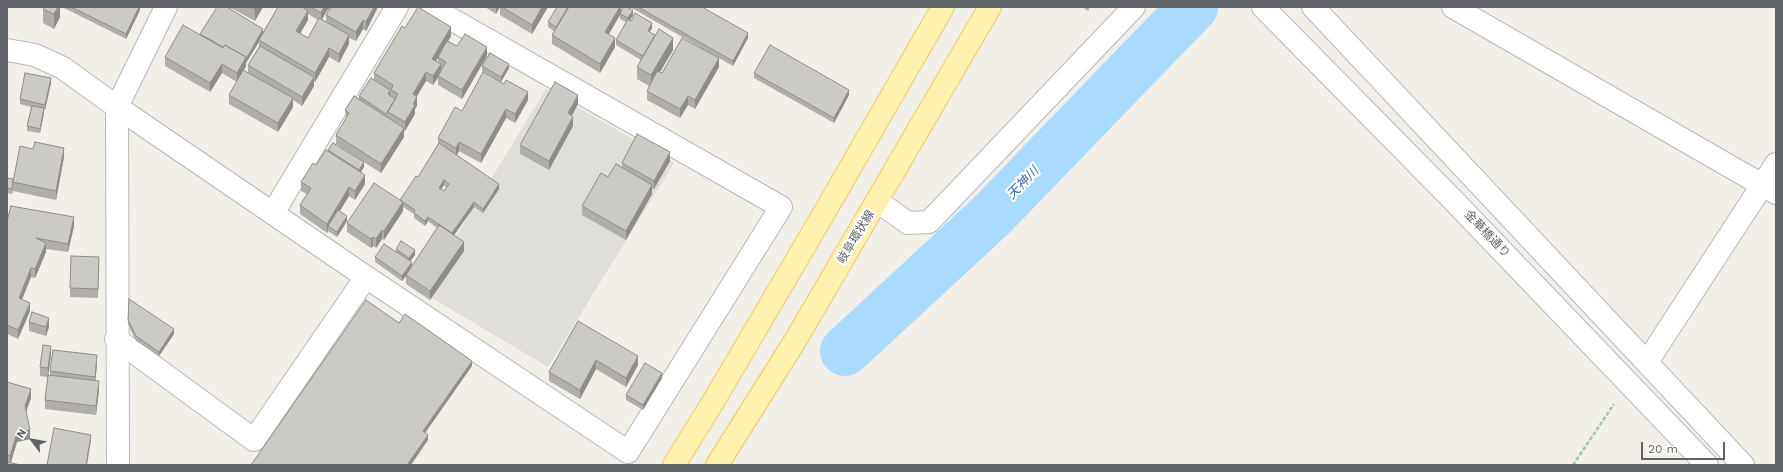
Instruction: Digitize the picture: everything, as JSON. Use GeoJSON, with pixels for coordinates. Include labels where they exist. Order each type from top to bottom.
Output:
{"type":"FeatureCollection","features":[{"type":"Feature","properties":{"kind":"main road"},"geometry":{"type":"LineString","coordinates":[[674,465],[716,397],[820,220],[943,7]]}},
{"type":"Feature","properties":{"kind":"main road","name":"岐阜環状線"},"geometry":{"type":"LineString","coordinates":[[717,465],[794,341],[990,7]]}},
{"type":"Feature","properties":{"kind":"street"},"geometry":{"type":"LineString","coordinates":[[118,465],[116,339],[117,107],[166,7]]}},
{"type":"Feature","properties":{"kind":"street"},"geometry":{"type":"LineString","coordinates":[[273,213],[397,7]]}},
{"type":"Feature","properties":{"kind":"street"},"geometry":{"type":"LineString","coordinates":[[7,50],[35,55],[63,68],[117,107],[366,277],[628,452],[781,207],[430,7]]}},
{"type":"Feature","properties":{"kind":"street"},"geometry":{"type":"LineString","coordinates":[[877,201],[908,223],[929,222],[1134,7]]}},
{"type":"Feature","properties":{"kind":"street","name":"金華橋通り"},"geometry":{"type":"LineString","coordinates":[[1263,7],[1454,200],[1707,465]]}},
{"type":"Feature","properties":{"kind":"street"},"geometry":{"type":"LineString","coordinates":[[1313,7],[1743,465]]}},
{"type":"Feature","properties":{"kind":"street"},"geometry":{"type":"LineString","coordinates":[[1453,7],[1769,189]]}},
{"type":"Feature","properties":{"kind":"street"},"geometry":{"type":"LineString","coordinates":[[1647,362],[1769,189],[1776,164]]}},
{"type":"Feature","properties":{"kind":"street"},"geometry":{"type":"LineString","coordinates":[[116,339],[254,440],[366,277]]}},
{"type":"Feature","properties":{"kind":"path"},"geometry":{"type":"LineString","coordinates":[[1573,465],[1629,383]]}},
{"type":"Feature","properties":{"kind":"shaded area"},"geometry":{"type":"Polygon","coordinates":[[[546,89],[674,163],[548,367],[422,292],[546,89]]]}},
{"type":"Feature","properties":{"kind":"building"},"geometry":{"type":"Polygon","coordinates":[[[44,7],[58,7],[54,14],[43,9],[44,7]]]}},
{"type":"Feature","properties":{"kind":"building"},"geometry":{"type":"Polygon","coordinates":[[[71,7],[139,7],[126,34],[71,7]]]}},
{"type":"Feature","properties":{"kind":"building"},"geometry":{"type":"Polygon","coordinates":[[[217,7],[227,7],[263,29],[246,59],[246,57],[225,45],[223,47],[200,34],[217,7]]]}},
{"type":"Feature","properties":{"kind":"building"},"geometry":{"type":"Polygon","coordinates":[[[278,7],[302,7],[308,11],[296,31],[308,38],[319,18],[349,35],[339,54],[329,48],[315,73],[259,40],[278,7]]]}},
{"type":"Feature","properties":{"kind":"building"},"geometry":{"type":"Polygon","coordinates":[[[311,7],[324,7],[321,13],[311,7]]]}},
{"type":"Feature","properties":{"kind":"building"},"geometry":{"type":"Polygon","coordinates":[[[331,7],[374,7],[366,22],[363,20],[356,32],[326,15],[331,7]]]}},
{"type":"Feature","properties":{"kind":"building"},"geometry":{"type":"Polygon","coordinates":[[[418,7],[451,27],[432,59],[441,64],[433,76],[426,72],[413,94],[417,97],[413,104],[415,105],[405,122],[388,112],[398,94],[391,90],[393,85],[374,73],[402,26],[405,28],[418,7]]]}},
{"type":"Feature","properties":{"kind":"building"},"geometry":{"type":"Polygon","coordinates":[[[502,7],[542,7],[532,25],[502,7]]]}},
{"type":"Feature","properties":{"kind":"building"},"geometry":{"type":"Polygon","coordinates":[[[557,7],[568,7],[556,27],[548,22],[557,7]]]}},
{"type":"Feature","properties":{"kind":"building"},"geometry":{"type":"Polygon","coordinates":[[[569,7],[620,7],[605,32],[615,38],[600,64],[552,35],[569,7]]]}},
{"type":"Feature","properties":{"kind":"building"},"geometry":{"type":"Polygon","coordinates":[[[623,7],[633,10],[628,18],[620,14],[623,7]]]}},
{"type":"Feature","properties":{"kind":"building"},"geometry":{"type":"Polygon","coordinates":[[[638,7],[702,7],[748,33],[733,61],[638,7]]]}},
{"type":"Feature","properties":{"kind":"building"},"geometry":{"type":"Polygon","coordinates":[[[635,13],[652,23],[648,31],[655,35],[643,56],[616,40],[628,19],[631,21],[635,13]]]}},
{"type":"Feature","properties":{"kind":"building"},"geometry":{"type":"Polygon","coordinates":[[[183,25],[223,48],[225,45],[246,57],[237,73],[222,64],[210,83],[165,57],[183,25]]]}},
{"type":"Feature","properties":{"kind":"building"},"geometry":{"type":"Polygon","coordinates":[[[659,29],[673,38],[651,75],[637,67],[659,29]]]}},
{"type":"Feature","properties":{"kind":"building"},"geometry":{"type":"Polygon","coordinates":[[[465,34],[487,47],[462,90],[438,76],[446,62],[438,57],[447,41],[457,46],[465,34]]]}},
{"type":"Feature","properties":{"kind":"building"},"geometry":{"type":"Polygon","coordinates":[[[682,38],[719,58],[695,100],[688,96],[680,109],[647,91],[657,71],[662,73],[682,38]]]}},
{"type":"Feature","properties":{"kind":"building"},"geometry":{"type":"Polygon","coordinates":[[[770,45],[849,90],[834,118],[754,73],[770,45]]]}},
{"type":"Feature","properties":{"kind":"building"},"geometry":{"type":"Polygon","coordinates":[[[260,46],[314,77],[302,97],[248,65],[260,46]]]}},
{"type":"Feature","properties":{"kind":"building"},"geometry":{"type":"Polygon","coordinates":[[[490,53],[509,64],[501,77],[482,66],[490,53]]]}},
{"type":"Feature","properties":{"kind":"building"},"geometry":{"type":"Polygon","coordinates":[[[243,70],[293,98],[278,123],[229,95],[243,70]]]}},
{"type":"Feature","properties":{"kind":"building"},"geometry":{"type":"Polygon","coordinates":[[[483,72],[504,84],[506,80],[528,92],[515,114],[506,109],[481,154],[459,142],[456,148],[438,138],[455,107],[462,111],[483,72]]]}},
{"type":"Feature","properties":{"kind":"building"},"geometry":{"type":"Polygon","coordinates":[[[25,73],[51,78],[45,105],[20,99],[25,73]]]}},
{"type":"Feature","properties":{"kind":"building"},"geometry":{"type":"Polygon","coordinates":[[[371,78],[390,90],[388,94],[395,99],[386,114],[359,96],[371,78]]]}},
{"type":"Feature","properties":{"kind":"building"},"geometry":{"type":"Polygon","coordinates":[[[555,82],[578,95],[568,113],[573,117],[549,161],[520,145],[555,82]]]}},
{"type":"Feature","properties":{"kind":"building"},"geometry":{"type":"Polygon","coordinates":[[[354,96],[404,128],[381,164],[336,135],[349,113],[345,110],[354,96]]]}},
{"type":"Feature","properties":{"kind":"building"},"geometry":{"type":"Polygon","coordinates":[[[32,106],[44,108],[40,129],[27,126],[32,106]]]}},
{"type":"Feature","properties":{"kind":"building"},"geometry":{"type":"Polygon","coordinates":[[[637,134],[670,152],[654,181],[622,163],[637,134]]]}},
{"type":"Feature","properties":{"kind":"building"},"geometry":{"type":"Polygon","coordinates":[[[35,142],[64,148],[56,191],[13,182],[20,146],[33,149],[35,142]]]}},
{"type":"Feature","properties":{"kind":"building"},"geometry":{"type":"Polygon","coordinates":[[[333,143],[364,162],[359,170],[328,150],[333,143]]]}},
{"type":"Feature","properties":{"kind":"building"},"geometry":{"type":"Polygon","coordinates":[[[439,143],[499,184],[483,209],[474,202],[452,233],[428,217],[425,221],[414,213],[415,210],[400,200],[416,176],[418,177],[439,143]],[[444,180],[439,188],[444,191],[449,184],[444,180]]]}},
{"type":"Feature","properties":{"kind":"building"},"geometry":{"type":"Polygon","coordinates":[[[326,150],[365,175],[355,191],[349,187],[327,224],[300,205],[311,188],[301,182],[313,163],[316,165],[326,150]]]}},
{"type":"Feature","properties":{"kind":"building"},"geometry":{"type":"Polygon","coordinates":[[[616,164],[652,185],[626,231],[582,206],[601,173],[608,177],[616,164]]]}},
{"type":"Feature","properties":{"kind":"building"},"geometry":{"type":"Polygon","coordinates":[[[7,178],[13,179],[12,189],[7,188],[7,178]]]}},
{"type":"Feature","properties":{"kind":"building"},"geometry":{"type":"Polygon","coordinates":[[[374,183],[403,202],[384,231],[382,230],[376,239],[373,237],[371,239],[347,223],[374,183]]]}},
{"type":"Feature","properties":{"kind":"building"},"geometry":{"type":"Polygon","coordinates":[[[11,206],[74,217],[68,244],[36,238],[46,243],[35,269],[31,268],[19,298],[30,303],[18,330],[7,325],[7,221],[11,206]]]}},
{"type":"Feature","properties":{"kind":"building"},"geometry":{"type":"Polygon","coordinates":[[[338,210],[347,216],[337,232],[328,226],[338,210]]]}},
{"type":"Feature","properties":{"kind":"building"},"geometry":{"type":"Polygon","coordinates":[[[439,225],[464,242],[430,291],[406,275],[439,225]]]}},
{"type":"Feature","properties":{"kind":"building"},"geometry":{"type":"Polygon","coordinates":[[[401,241],[415,250],[409,258],[396,249],[401,241]]]}},
{"type":"Feature","properties":{"kind":"building"},"geometry":{"type":"Polygon","coordinates":[[[384,244],[412,262],[402,276],[375,257],[384,244]]]}},
{"type":"Feature","properties":{"kind":"building"},"geometry":{"type":"Polygon","coordinates":[[[71,256],[99,257],[98,289],[70,288],[71,256]]]}},
{"type":"Feature","properties":{"kind":"building"},"geometry":{"type":"Polygon","coordinates":[[[129,299],[174,329],[159,352],[136,336],[128,320],[129,299]]]}},
{"type":"Feature","properties":{"kind":"building"},"geometry":{"type":"Polygon","coordinates":[[[366,300],[399,323],[405,314],[472,361],[423,431],[428,435],[407,465],[251,465],[366,300]]]}},
{"type":"Feature","properties":{"kind":"building"},"geometry":{"type":"Polygon","coordinates":[[[32,312],[49,318],[46,327],[29,322],[32,312]]]}},
{"type":"Feature","properties":{"kind":"building"},"geometry":{"type":"Polygon","coordinates":[[[578,321],[638,356],[626,378],[596,360],[580,390],[549,372],[578,321]]]}},
{"type":"Feature","properties":{"kind":"building"},"geometry":{"type":"Polygon","coordinates":[[[43,345],[51,346],[48,368],[40,367],[43,345]]]}},
{"type":"Feature","properties":{"kind":"building"},"geometry":{"type":"Polygon","coordinates":[[[53,350],[97,355],[95,377],[50,371],[53,350]]]}},
{"type":"Feature","properties":{"kind":"building"},"geometry":{"type":"Polygon","coordinates":[[[645,363],[662,373],[643,405],[626,395],[645,363]]]}},
{"type":"Feature","properties":{"kind":"building"},"geometry":{"type":"Polygon","coordinates":[[[48,375],[99,381],[96,406],[45,400],[48,375]]]}},
{"type":"Feature","properties":{"kind":"building"},"geometry":{"type":"Polygon","coordinates":[[[7,382],[31,389],[25,406],[30,430],[17,433],[10,456],[7,455],[7,382]]]}},
{"type":"Feature","properties":{"kind":"building"},"geometry":{"type":"Polygon","coordinates":[[[54,428],[91,435],[86,465],[47,465],[54,428]]]}},
{"type":"Feature","properties":{"kind":"building"},"geometry":{"type":"Polygon","coordinates":[[[7,462],[21,465],[7,465],[7,462]]]}},
{"type":"Feature","properties":{"kind":"waterway","name":"天神川"},"geometry":{"type":"LineString","coordinates":[[845,351],[992,215],[1193,7]]}}]}
